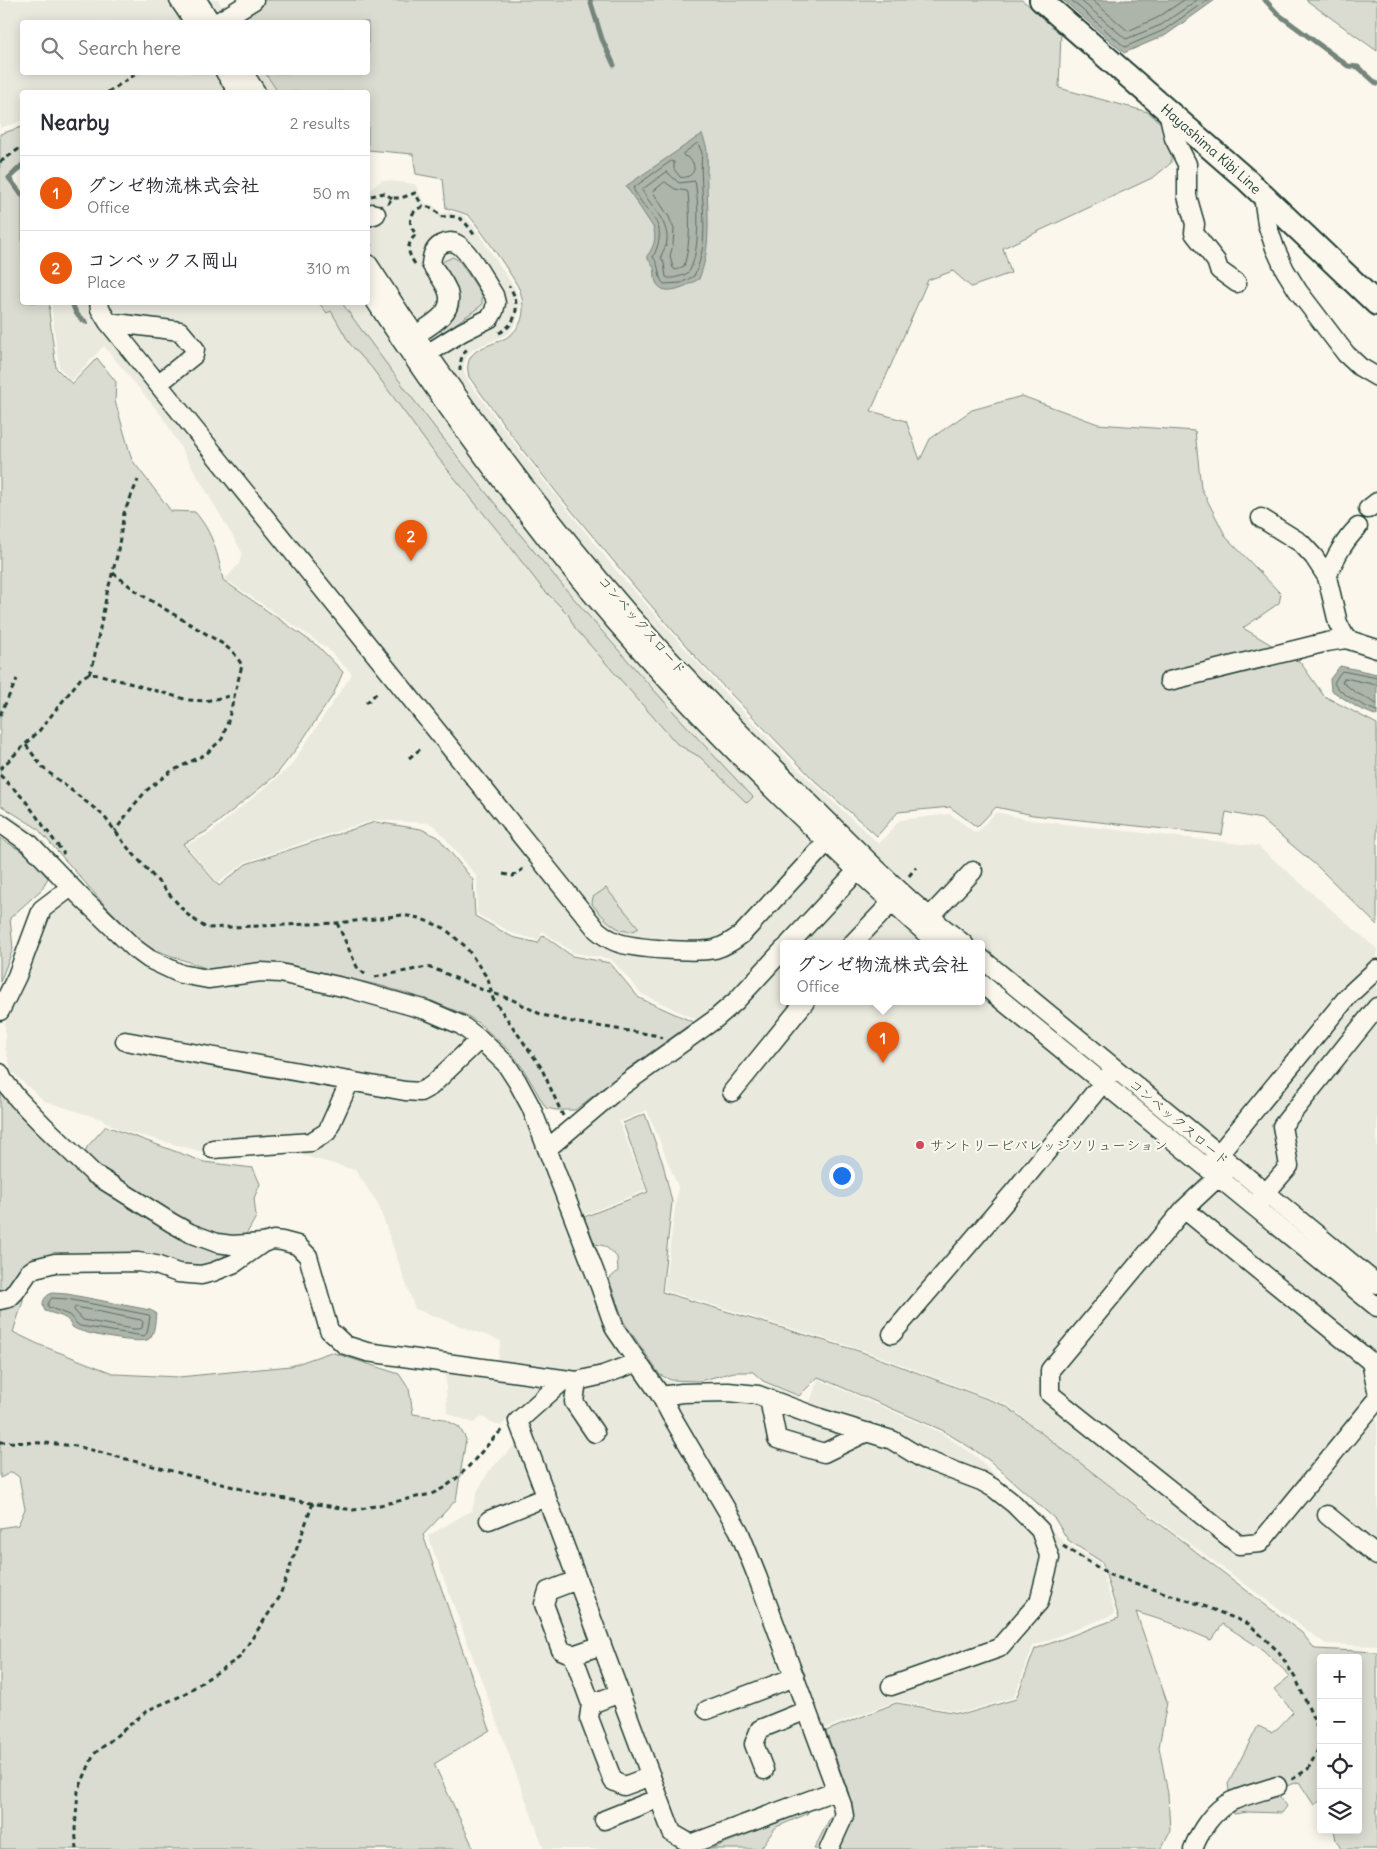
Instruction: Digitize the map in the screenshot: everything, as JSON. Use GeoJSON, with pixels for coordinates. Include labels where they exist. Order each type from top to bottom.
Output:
{"type":"FeatureCollection","features":[{"type":"Feature","properties":{"kind":"main road","name":"Hayashima Kibi Line"},"geometry":{"type":"LineString","coordinates":[[1041,0],[1262,196],[1377,304]]}},
{"type":"Feature","properties":{"kind":"street"},"geometry":{"type":"LineString","coordinates":[[180,0],[193,20]]}},
{"type":"Feature","properties":{"kind":"street"},"geometry":{"type":"LineString","coordinates":[[197,0],[210,20]]}},
{"type":"Feature","properties":{"kind":"street"},"geometry":{"type":"LineString","coordinates":[[221,20],[254,0]]}},
{"type":"Feature","properties":{"kind":"street"},"geometry":{"type":"LineString","coordinates":[[227,75],[237,90]]}},
{"type":"Feature","properties":{"kind":"street"},"geometry":{"type":"LineString","coordinates":[[245,75],[255,90]]}},
{"type":"Feature","properties":{"kind":"street"},"geometry":{"type":"LineString","coordinates":[[1168,111],[1174,138],[1188,164],[1187,196],[1195,224],[1194,233],[1216,261],[1219,270],[1238,283]]}},
{"type":"Feature","properties":{"kind":"street"},"geometry":{"type":"LineString","coordinates":[[1262,196],[1267,224],[1275,248],[1285,270],[1298,291],[1346,354],[1360,367],[1377,377]]}},
{"type":"Feature","properties":{"kind":"street"},"geometry":{"type":"LineString","coordinates":[[414,336],[440,319],[449,306],[448,292],[431,264],[432,254],[438,246],[445,242],[455,242],[464,249],[494,295],[496,303],[490,318],[462,332],[428,354]]}},
{"type":"Feature","properties":{"kind":"street","name":"コンベックスロード"},"geometry":{"type":"LineString","coordinates":[[370,257],[414,336],[522,482],[585,561],[660,648],[896,897],[925,922],[957,940]]}},
{"type":"Feature","properties":{"kind":"street","name":"コンベックスロード"},"geometry":{"type":"LineString","coordinates":[[370,293],[409,352],[508,489],[648,658],[730,746],[857,871],[896,897]]}},
{"type":"Feature","properties":{"kind":"street"},"geometry":{"type":"LineString","coordinates":[[99,305],[108,322],[597,930],[605,937],[628,945],[697,951],[716,949],[730,943],[742,934],[827,842]]}},
{"type":"Feature","properties":{"kind":"street"},"geometry":{"type":"LineString","coordinates":[[108,322],[180,332],[195,349],[194,355],[158,384]]}},
{"type":"Feature","properties":{"kind":"street"},"geometry":{"type":"LineString","coordinates":[[1261,518],[1301,543],[1314,557],[1327,577],[1338,623],[1346,639]]}},
{"type":"Feature","properties":{"kind":"street"},"geometry":{"type":"LineString","coordinates":[[1327,577],[1334,560],[1347,538],[1358,527]]}},
{"type":"Feature","properties":{"kind":"street"},"geometry":{"type":"LineString","coordinates":[[1170,681],[1346,639],[1377,649]]}},
{"type":"Feature","properties":{"kind":"street"},"geometry":{"type":"LineString","coordinates":[[0,823],[30,844],[134,948],[149,959],[181,974],[208,979],[261,972],[280,973],[351,989],[426,1010],[461,1024],[506,1064],[531,1107],[615,1329],[661,1396],[739,1531],[837,1790],[844,1816],[829,1849]]}},
{"type":"Feature","properties":{"kind":"street"},"geometry":{"type":"LineString","coordinates":[[793,940],[857,871]]}},
{"type":"Feature","properties":{"kind":"street"},"geometry":{"type":"LineString","coordinates":[[925,922],[972,871]]}},
{"type":"Feature","properties":{"kind":"street"},"geometry":{"type":"LineString","coordinates":[[0,1011],[17,976],[42,908],[68,884]]}},
{"type":"Feature","properties":{"kind":"street"},"geometry":{"type":"LineString","coordinates":[[856,940],[896,897]]}},
{"type":"Feature","properties":{"kind":"street","name":"コンベックスロード"},"geometry":{"type":"LineString","coordinates":[[925,922],[936,940]]}},
{"type":"Feature","properties":{"kind":"street"},"geometry":{"type":"LineString","coordinates":[[547,1149],[619,1088],[714,1020],[736,1001],[780,953]]}},
{"type":"Feature","properties":{"kind":"street","name":"コンベックスロード"},"geometry":{"type":"LineString","coordinates":[[985,961],[1115,1069],[1219,1166],[1260,1200],[1377,1307]]}},
{"type":"Feature","properties":{"kind":"street"},"geometry":{"type":"LineString","coordinates":[[1377,969],[1343,1002],[1219,1166],[1050,1370],[1050,1394],[1239,1545],[1260,1544],[1377,1400]]}},
{"type":"Feature","properties":{"kind":"street","name":"コンベックスロード"},"geometry":{"type":"LineString","coordinates":[[985,986],[1103,1083],[1219,1166]]}},
{"type":"Feature","properties":{"kind":"street"},"geometry":{"type":"LineString","coordinates":[[732,1092],[803,1005]]}},
{"type":"Feature","properties":{"kind":"street"},"geometry":{"type":"LineString","coordinates":[[1260,1200],[1289,1166],[1282,1126],[1377,1007]]}},
{"type":"Feature","properties":{"kind":"street"},"geometry":{"type":"LineString","coordinates":[[125,1041],[405,1091],[420,1092],[431,1086],[480,1039]]}},
{"type":"Feature","properties":{"kind":"street"},"geometry":{"type":"LineString","coordinates":[[892,1334],[1017,1188],[1115,1069]]}},
{"type":"Feature","properties":{"kind":"street"},"geometry":{"type":"LineString","coordinates":[[0,1073],[3,1080],[24,1106],[94,1174],[172,1224],[218,1243],[232,1245],[273,1240],[290,1242],[303,1250],[308,1256],[329,1330],[345,1345],[367,1352],[571,1380],[603,1375],[638,1362]]}},
{"type":"Feature","properties":{"kind":"street"},"geometry":{"type":"LineString","coordinates":[[213,1148],[311,1142],[327,1132],[350,1081]]}},
{"type":"Feature","properties":{"kind":"street","name":"コンベックスロード"},"geometry":{"type":"LineString","coordinates":[[1260,1200],[1377,1284]]}},
{"type":"Feature","properties":{"kind":"street"},"geometry":{"type":"LineString","coordinates":[[1184,1209],[1371,1362],[1377,1390]]}},
{"type":"Feature","properties":{"kind":"street"},"geometry":{"type":"LineString","coordinates":[[0,1300],[9,1298],[15,1292],[28,1272],[49,1264],[138,1262],[156,1264],[178,1273],[201,1275],[235,1263],[262,1242]]}},
{"type":"Feature","properties":{"kind":"street"},"geometry":{"type":"LineString","coordinates":[[571,1380],[518,1420],[672,1833],[686,1847],[837,1790]]}},
{"type":"Feature","properties":{"kind":"street"},"geometry":{"type":"LineString","coordinates":[[571,1380],[574,1402],[595,1433]]}},
{"type":"Feature","properties":{"kind":"street"},"geometry":{"type":"LineString","coordinates":[[661,1396],[682,1393],[728,1392],[758,1395],[820,1418],[892,1440],[923,1460],[981,1481],[995,1489],[1014,1504],[1040,1530],[1050,1558],[1039,1602],[999,1648],[891,1686]]}},
{"type":"Feature","properties":{"kind":"street"},"geometry":{"type":"LineString","coordinates":[[769,1399],[777,1439],[824,1453],[867,1432]]}},
{"type":"Feature","properties":{"kind":"street"},"geometry":{"type":"LineString","coordinates":[[489,1520],[546,1497]]}},
{"type":"Feature","properties":{"kind":"street"},"geometry":{"type":"LineString","coordinates":[[1327,1516],[1377,1556]]}},
{"type":"Feature","properties":{"kind":"street"},"geometry":{"type":"LineString","coordinates":[[577,1580],[548,1591],[544,1604],[562,1650],[573,1655],[602,1645]]}},
{"type":"Feature","properties":{"kind":"street"},"geometry":{"type":"LineString","coordinates":[[573,1655],[591,1704],[589,1718],[613,1781],[624,1786],[651,1776]]}},
{"type":"Feature","properties":{"kind":"street"},"geometry":{"type":"LineString","coordinates":[[707,1710],[795,1677]]}},
{"type":"Feature","properties":{"kind":"street"},"geometry":{"type":"LineString","coordinates":[[591,1704],[620,1693]]}},
{"type":"Feature","properties":{"kind":"street"},"geometry":{"type":"LineString","coordinates":[[764,1770],[754,1744],[760,1729],[808,1710]]}},
{"type":"Feature","properties":{"kind":"street"},"geometry":{"type":"LineString","coordinates":[[1193,1849],[1198,1837],[1210,1819],[1230,1802],[1277,1786]]}},
{"type":"Feature","properties":{"kind":"street"},"geometry":{"type":"LineString","coordinates":[[604,1820],[659,1798]]}},
{"type":"Feature","properties":{"kind":"path"},"geometry":{"type":"LineString","coordinates":[[111,90],[134,75]]}},
{"type":"Feature","properties":{"kind":"path"},"geometry":{"type":"LineString","coordinates":[[0,162],[20,148]]}},
{"type":"Feature","properties":{"kind":"path"},"geometry":{"type":"LineString","coordinates":[[375,208],[384,194],[392,198],[401,198],[415,193],[423,206]]}},
{"type":"Feature","properties":{"kind":"path"},"geometry":{"type":"LineString","coordinates":[[375,208],[392,198]]}},
{"type":"Feature","properties":{"kind":"path"},"geometry":{"type":"LineString","coordinates":[[420,271],[410,256],[408,247],[408,243],[416,234],[411,227],[412,214],[423,206],[433,208],[440,217],[443,216]]}},
{"type":"Feature","properties":{"kind":"path"},"geometry":{"type":"LineString","coordinates":[[0,769],[26,745],[53,715],[76,683],[88,674],[93,664],[126,506],[138,480]]}},
{"type":"Feature","properties":{"kind":"path"},"geometry":{"type":"LineString","coordinates":[[113,573],[140,594],[223,644],[234,653],[242,666],[224,733],[217,745],[198,759],[170,772],[153,785],[133,806],[115,832]]}},
{"type":"Feature","properties":{"kind":"path"},"geometry":{"type":"LineString","coordinates":[[88,674],[101,675],[188,700],[205,700],[235,695]]}},
{"type":"Feature","properties":{"kind":"path"},"geometry":{"type":"LineString","coordinates":[[0,715],[17,679]]}},
{"type":"Feature","properties":{"kind":"path"},"geometry":{"type":"LineString","coordinates":[[366,703],[379,691]]}},
{"type":"Feature","properties":{"kind":"path"},"geometry":{"type":"LineString","coordinates":[[26,745],[43,768],[104,816],[128,848],[188,915],[206,928],[336,922],[402,915],[419,918],[444,928],[466,947],[488,978],[493,999],[541,1067],[569,1130]]}},
{"type":"Feature","properties":{"kind":"path"},"geometry":{"type":"LineString","coordinates":[[410,758],[423,747]]}},
{"type":"Feature","properties":{"kind":"path"},"geometry":{"type":"LineString","coordinates":[[0,775],[24,799],[65,856]]}},
{"type":"Feature","properties":{"kind":"path"},"geometry":{"type":"LineString","coordinates":[[909,876],[916,867]]}},
{"type":"Feature","properties":{"kind":"path"},"geometry":{"type":"LineString","coordinates":[[503,874],[513,876],[523,869]]}},
{"type":"Feature","properties":{"kind":"path"},"geometry":{"type":"LineString","coordinates":[[336,922],[357,968],[365,975],[374,978],[427,967],[513,1000],[542,1015],[654,1035],[666,1040],[674,1048]]}},
{"type":"Feature","properties":{"kind":"path"},"geometry":{"type":"LineString","coordinates":[[0,1442],[76,1446],[268,1496],[360,1510],[431,1494],[450,1485],[490,1440],[511,1422],[518,1420]]}},
{"type":"Feature","properties":{"kind":"path"},"geometry":{"type":"LineString","coordinates":[[77,1849],[75,1829],[78,1791],[94,1754],[148,1710],[181,1696],[239,1658],[279,1598],[313,1503]]}},
{"type":"Feature","properties":{"kind":"path"},"geometry":{"type":"LineString","coordinates":[[1040,1530],[1110,1575],[1199,1604],[1249,1624],[1280,1652],[1297,1681],[1319,1732],[1318,1750],[1308,1769],[1277,1786]]}},
{"type":"Feature","properties":{"kind":"shaded area"},"geometry":{"type":"Polygon","coordinates":[[[0,0],[218,0],[231,20],[20,20],[20,75],[265,75],[276,90],[20,90],[20,122],[0,128],[0,0]]]}},
{"type":"Feature","properties":{"kind":"shaded area"},"geometry":{"type":"Polygon","coordinates":[[[263,0],[1022,0],[1061,31],[1059,88],[1148,112],[1164,126],[1171,147],[1171,163],[1154,177],[1003,248],[1011,273],[971,287],[953,271],[928,280],[871,411],[906,421],[920,460],[930,439],[972,410],[1022,396],[1098,424],[1195,431],[1201,488],[1226,537],[1281,594],[1279,603],[1243,628],[1300,662],[1324,696],[1377,724],[1377,925],[1318,867],[1261,819],[1226,812],[1222,835],[1033,815],[996,807],[977,827],[950,807],[898,812],[877,836],[815,781],[701,663],[566,504],[525,453],[469,377],[468,365],[471,357],[484,347],[511,335],[520,324],[523,315],[522,300],[520,291],[512,276],[472,219],[468,215],[446,208],[443,179],[416,174],[413,154],[370,150],[370,90],[277,90],[266,75],[370,75],[370,20],[230,20],[263,0]]]}},
{"type":"Feature","properties":{"kind":"shaded area"},"geometry":{"type":"Polygon","coordinates":[[[1306,0],[1377,0],[1377,51],[1306,0]]]}},
{"type":"Feature","properties":{"kind":"shaded area"},"geometry":{"type":"Polygon","coordinates":[[[20,128],[20,164],[7,177],[20,196],[20,305],[50,305],[56,368],[72,384],[97,358],[116,382],[115,401],[132,460],[171,511],[195,512],[214,544],[223,580],[319,647],[343,672],[333,695],[276,775],[207,831],[183,844],[219,886],[246,864],[375,822],[421,829],[438,837],[473,880],[475,916],[512,937],[538,943],[543,935],[572,956],[610,963],[639,998],[693,1022],[575,1110],[546,1108],[511,1052],[468,1016],[432,1001],[382,986],[282,963],[208,969],[147,947],[103,903],[37,828],[0,805],[0,134],[20,128]]]}},
{"type":"Feature","properties":{"kind":"shaded area"},"geometry":{"type":"Polygon","coordinates":[[[382,180],[415,184],[425,203],[433,205],[441,213],[462,214],[470,221],[514,287],[521,304],[516,323],[508,334],[473,349],[467,356],[463,368],[466,378],[522,453],[619,574],[723,691],[798,769],[879,844],[900,820],[950,814],[976,833],[996,812],[1030,820],[1258,846],[1377,949],[1377,1646],[1326,1644],[1052,1442],[1008,1405],[863,1350],[664,1290],[678,1187],[647,1110],[619,1122],[646,1190],[581,1216],[618,1306],[623,1323],[658,1377],[671,1382],[710,1385],[763,1384],[779,1389],[809,1405],[818,1379],[940,1432],[977,1457],[1064,1542],[1100,1563],[1115,1614],[1033,1646],[1014,1697],[965,1712],[896,1701],[823,1729],[847,1792],[699,1849],[544,1849],[428,1536],[472,1510],[477,1492],[489,1471],[517,1443],[509,1419],[500,1426],[482,1417],[473,1423],[447,1413],[445,1358],[497,1365],[501,1341],[415,1309],[378,1204],[355,1170],[280,1149],[207,1153],[121,1130],[101,1119],[44,1101],[12,1072],[5,1048],[5,1023],[25,961],[42,914],[59,901],[73,898],[26,850],[0,834],[0,809],[39,836],[85,892],[137,943],[179,966],[200,972],[243,969],[469,1020],[509,1053],[515,1065],[525,1074],[540,1101],[549,1131],[571,1117],[651,1055],[699,1021],[642,994],[611,959],[574,953],[542,931],[539,940],[514,934],[477,914],[477,877],[435,826],[429,823],[376,820],[350,827],[245,862],[218,883],[186,845],[209,834],[290,767],[352,674],[327,648],[225,579],[239,564],[242,552],[162,416],[104,346],[71,381],[59,367],[52,305],[370,305],[370,190],[382,180]]]}},
{"type":"Feature","properties":{"kind":"shaded area"},"geometry":{"type":"Polygon","coordinates":[[[453,257],[460,262],[482,295],[482,305],[442,332],[439,330],[448,318],[441,264],[453,257]]]}},
{"type":"Feature","properties":{"kind":"shaded area"},"geometry":{"type":"Polygon","coordinates":[[[321,305],[343,305],[438,432],[539,557],[644,679],[753,797],[747,803],[700,757],[677,744],[575,628],[568,614],[542,588],[435,454],[372,368],[350,344],[331,311],[327,313],[321,305]]]}},
{"type":"Feature","properties":{"kind":"shaded area"},"geometry":{"type":"Polygon","coordinates":[[[0,838],[26,854],[48,878],[41,890],[10,918],[13,949],[0,982],[0,838]]]}},
{"type":"Feature","properties":{"kind":"shaded area"},"geometry":{"type":"Polygon","coordinates":[[[606,888],[639,928],[633,931],[619,929],[607,920],[592,904],[593,897],[606,888]]]}},
{"type":"Feature","properties":{"kind":"shaded area"},"geometry":{"type":"Polygon","coordinates":[[[0,1089],[20,1116],[97,1185],[83,1158],[87,1147],[106,1126],[204,1162],[253,1168],[260,1184],[254,1198],[256,1217],[247,1233],[222,1258],[205,1268],[20,1270],[23,1301],[13,1332],[40,1345],[115,1374],[179,1377],[291,1366],[331,1352],[399,1374],[409,1389],[413,1414],[444,1419],[459,1427],[466,1439],[456,1500],[423,1535],[490,1730],[434,1764],[474,1849],[0,1849],[0,1528],[18,1525],[25,1509],[19,1477],[12,1472],[0,1478],[0,1089]]]}},
{"type":"Feature","properties":{"kind":"shaded area"},"geometry":{"type":"Polygon","coordinates":[[[645,1114],[663,1164],[672,1202],[662,1292],[862,1352],[1006,1406],[1302,1633],[1315,1649],[1377,1652],[1377,1849],[1341,1849],[1335,1834],[1362,1834],[1362,1654],[1317,1654],[1317,1803],[1314,1805],[1299,1782],[1283,1787],[1280,1797],[1287,1806],[1282,1813],[1248,1812],[1234,1814],[1228,1784],[1258,1726],[1271,1732],[1278,1728],[1293,1712],[1274,1689],[1290,1676],[1263,1650],[1223,1624],[1211,1640],[1174,1624],[1136,1612],[1167,1702],[1159,1747],[1168,1794],[1170,1831],[1161,1849],[814,1849],[830,1818],[849,1794],[826,1731],[896,1703],[965,1714],[1016,1699],[1035,1649],[1119,1618],[1102,1562],[1068,1540],[1055,1519],[990,1461],[942,1430],[818,1377],[799,1396],[763,1381],[753,1372],[734,1372],[699,1381],[671,1380],[660,1375],[624,1322],[609,1279],[618,1271],[617,1257],[605,1246],[595,1244],[584,1217],[648,1192],[623,1123],[645,1114]]]}},
{"type":"Feature","properties":{"kind":"shaded area"},"geometry":{"type":"Polygon","coordinates":[[[809,1810],[807,1814],[776,1827],[760,1849],[710,1849],[809,1810]]]}},
{"type":"Feature","properties":{"kind":"water"},"geometry":{"type":"Polygon","coordinates":[[[1063,0],[1215,0],[1166,35],[1124,53],[1063,0]]]}},
{"type":"Feature","properties":{"kind":"water"},"geometry":{"type":"Polygon","coordinates":[[[702,134],[707,150],[708,222],[703,268],[699,279],[676,289],[664,290],[656,282],[654,268],[647,256],[654,242],[653,227],[626,186],[702,134]]]}},
{"type":"Feature","properties":{"kind":"water"},"geometry":{"type":"Polygon","coordinates":[[[1340,666],[1377,674],[1377,716],[1358,708],[1331,690],[1330,679],[1340,666]]]}},
{"type":"Feature","properties":{"kind":"water"},"geometry":{"type":"Polygon","coordinates":[[[52,1293],[67,1294],[150,1310],[156,1313],[151,1337],[136,1341],[112,1338],[73,1327],[65,1318],[45,1311],[44,1300],[52,1293]]]}},
{"type":"Feature","properties":{"kind":"waterway"},"geometry":{"type":"LineString","coordinates":[[590,0],[602,39],[614,65]]}},
{"type":"Feature","properties":{"kind":"waterway"},"geometry":{"type":"LineString","coordinates":[[1265,0],[1278,14],[1348,66],[1358,67],[1377,84]]}},
{"type":"Feature","properties":{"kind":"waterway"},"geometry":{"type":"LineString","coordinates":[[20,168],[9,178],[20,192]]}},
{"type":"Feature","properties":{"kind":"waterway"},"geometry":{"type":"LineString","coordinates":[[73,305],[80,318],[86,322]]}},
{"type":"Feature","properties":{"kind":"place","name":"コンベックス岡山"},"geometry":{"type":"Point","coordinates":[411,561]}},
{"type":"Feature","properties":{"kind":"place","name":"グンゼ物流株式会社"},"geometry":{"type":"Point","coordinates":[883,1063]}},
{"type":"Feature","properties":{"kind":"place","name":"サントリービバレッジソリューション"},"geometry":{"type":"Point","coordinates":[920,1145]}}]}
